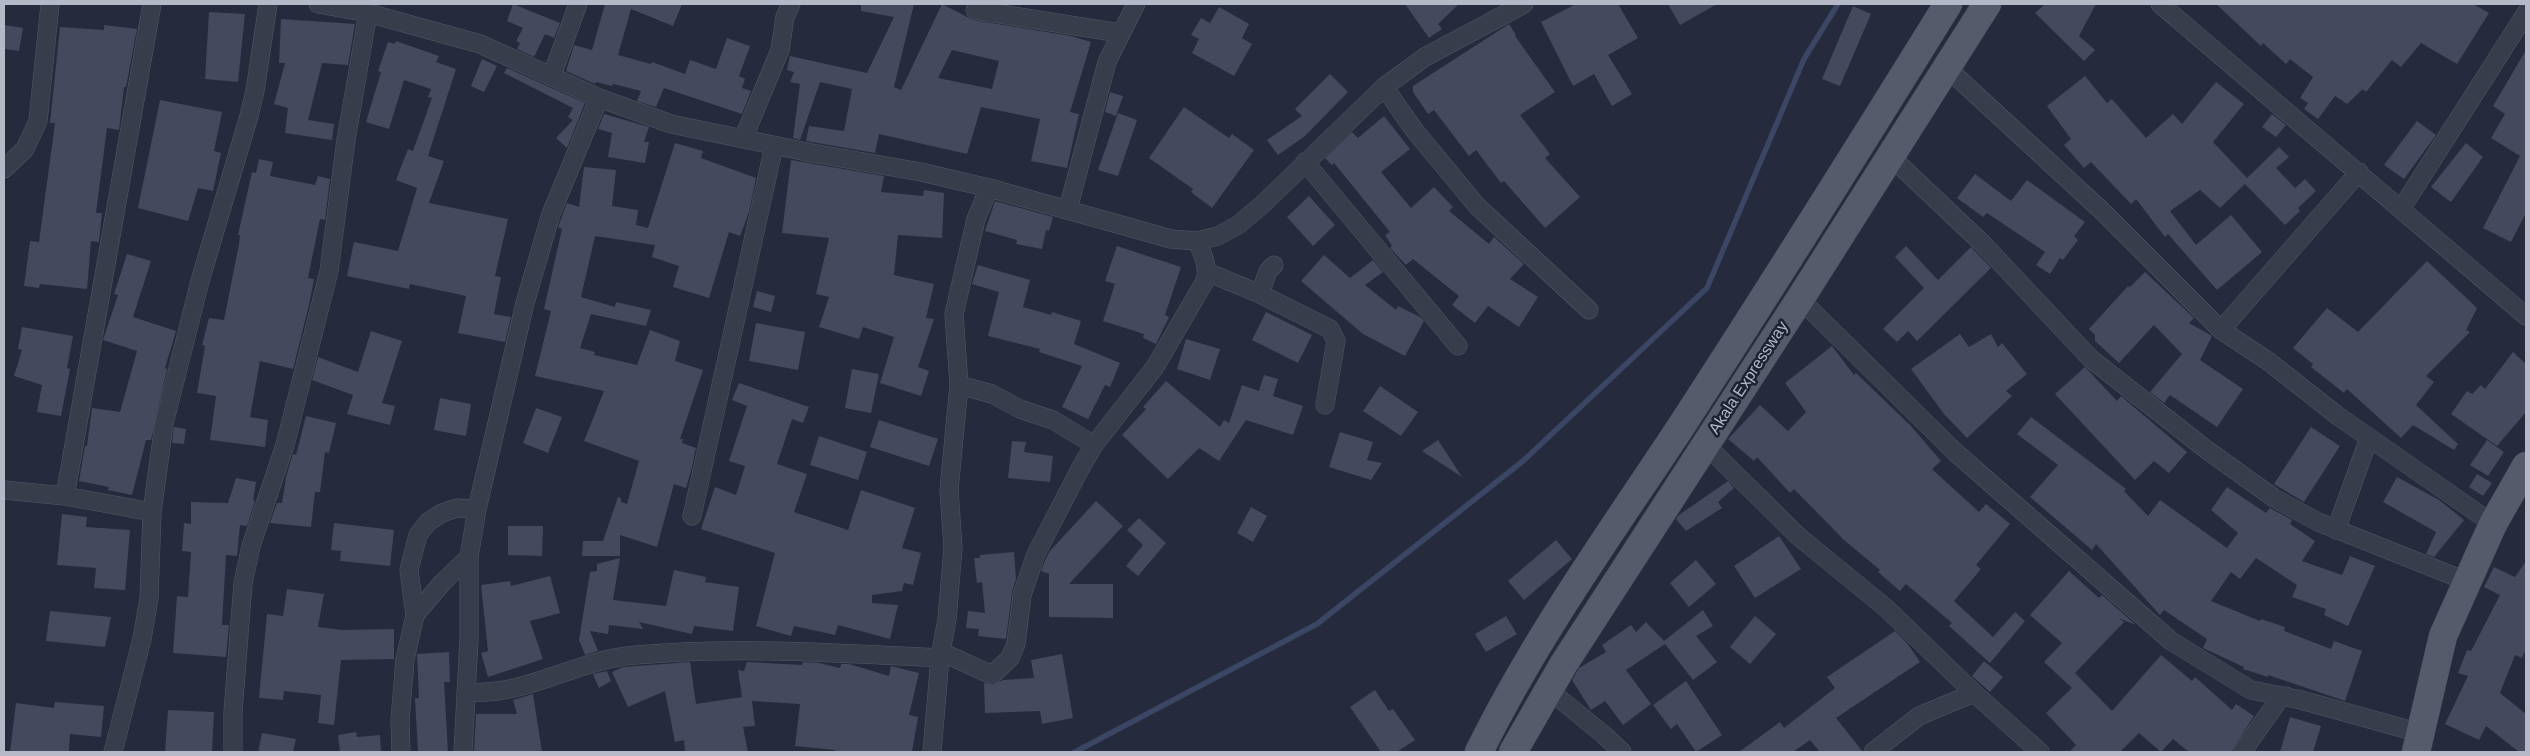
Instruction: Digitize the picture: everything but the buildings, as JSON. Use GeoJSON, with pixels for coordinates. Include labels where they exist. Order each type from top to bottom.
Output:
{"type":"FeatureCollection","features":[{"type":"Feature","properties":{"kind":"main road","name":"Akala Expressway"},"geometry":{"type":"LineString","coordinates":[[1479,752],[1495,720],[1543,638],[1948,4]]}},
{"type":"Feature","properties":{"kind":"main road","name":"Akala Expressway"},"geometry":{"type":"LineString","coordinates":[[1513,752],[1616,582],[1800,299],[1987,4]]}},
{"type":"Feature","properties":{"kind":"main road"},"geometry":{"type":"LineString","coordinates":[[1887,102],[1913,120]]}},
{"type":"Feature","properties":{"kind":"main road"},"geometry":{"type":"LineString","coordinates":[[2418,743],[2443,636],[2493,524],[2526,466]]}},
{"type":"Feature","properties":{"kind":"street"},"geometry":{"type":"LineString","coordinates":[[4,169],[25,149],[38,121],[50,4]]}},
{"type":"Feature","properties":{"kind":"street"},"geometry":{"type":"LineString","coordinates":[[65,496],[152,4]]}},
{"type":"Feature","properties":{"kind":"street"},"geometry":{"type":"LineString","coordinates":[[113,752],[142,639],[149,598],[152,512],[164,424],[202,271],[249,116],[268,4]]}},
{"type":"Feature","properties":{"kind":"street"},"geometry":{"type":"LineString","coordinates":[[318,4],[372,10],[480,44],[552,75],[599,98],[671,124],[774,146],[922,172],[989,188],[1171,238],[1197,241],[1218,236],[1238,225],[1263,204],[1384,87],[1425,57],[1524,4]]}},
{"type":"Feature","properties":{"kind":"street"},"geometry":{"type":"LineString","coordinates":[[552,75],[578,4]]}},
{"type":"Feature","properties":{"kind":"street"},"geometry":{"type":"LineString","coordinates":[[743,139],[780,50],[785,17],[791,4]]}},
{"type":"Feature","properties":{"kind":"street"},"geometry":{"type":"LineString","coordinates":[[1068,209],[1107,62],[1136,4]]}},
{"type":"Feature","properties":{"kind":"street"},"geometry":{"type":"LineString","coordinates":[[2160,4],[2526,316]]}},
{"type":"Feature","properties":{"kind":"street"},"geometry":{"type":"LineString","coordinates":[[233,752],[233,712],[243,583],[251,546],[286,445],[329,271],[346,140],[372,10]]}},
{"type":"Feature","properties":{"kind":"street"},"geometry":{"type":"LineString","coordinates":[[976,10],[1120,33]]}},
{"type":"Feature","properties":{"kind":"street"},"geometry":{"type":"LineString","coordinates":[[2401,209],[2526,13]]}},
{"type":"Feature","properties":{"kind":"street"},"geometry":{"type":"LineString","coordinates":[[1946,67],[2102,210],[2221,330],[2268,361],[2369,438],[2493,524]]}},
{"type":"Feature","properties":{"kind":"street"},"geometry":{"type":"LineString","coordinates":[[1384,87],[1415,131],[1477,206],[1589,310]]}},
{"type":"Feature","properties":{"kind":"street"},"geometry":{"type":"LineString","coordinates":[[463,752],[469,558],[477,509],[525,303],[551,214],[599,98]]}},
{"type":"Feature","properties":{"kind":"street"},"geometry":{"type":"LineString","coordinates":[[692,516],[774,146]]}},
{"type":"Feature","properties":{"kind":"street"},"geometry":{"type":"LineString","coordinates":[[1890,156],[1983,244],[2091,359],[2274,498],[2336,530],[2466,581]]}},
{"type":"Feature","properties":{"kind":"street"},"geometry":{"type":"LineString","coordinates":[[1305,162],[1458,346]]}},
{"type":"Feature","properties":{"kind":"street"},"geometry":{"type":"LineString","coordinates":[[2221,330],[2359,172]]}},
{"type":"Feature","properties":{"kind":"street"},"geometry":{"type":"LineString","coordinates":[[932,752],[940,659],[947,619],[953,548],[949,490],[959,385],[954,314],[976,219],[989,188]]}},
{"type":"Feature","properties":{"kind":"street"},"geometry":{"type":"LineString","coordinates":[[466,692],[489,693],[510,690],[604,661],[635,655],[758,651],[940,659],[948,655],[992,675],[1010,658],[1016,644],[1022,595],[1036,554],[1094,446],[1156,367],[1205,281],[1207,272],[1205,260],[1197,241]]}},
{"type":"Feature","properties":{"kind":"street"},"geometry":{"type":"LineString","coordinates":[[1260,294],[1268,271],[1274,265]]}},
{"type":"Feature","properties":{"kind":"street"},"geometry":{"type":"LineString","coordinates":[[1207,272],[1326,325],[1336,341],[1325,405]]}},
{"type":"Feature","properties":{"kind":"street"},"geometry":{"type":"LineString","coordinates":[[1800,299],[1954,452],[2171,641],[2252,690],[2286,696],[2418,743]]}},
{"type":"Feature","properties":{"kind":"street"},"geometry":{"type":"LineString","coordinates":[[959,385],[992,394],[1020,409],[1053,420],[1094,446]]}},
{"type":"Feature","properties":{"kind":"street"},"geometry":{"type":"LineString","coordinates":[[2336,530],[2369,438]]}},
{"type":"Feature","properties":{"kind":"street"},"geometry":{"type":"LineString","coordinates":[[1706,445],[1798,536],[1886,608],[1974,693],[2040,752]]}},
{"type":"Feature","properties":{"kind":"street"},"geometry":{"type":"LineString","coordinates":[[4,490],[65,496],[152,512]]}},
{"type":"Feature","properties":{"kind":"street"},"geometry":{"type":"LineString","coordinates":[[402,752],[400,720],[405,660],[415,615],[409,570],[418,535],[428,522],[442,513],[457,508],[477,509]]}},
{"type":"Feature","properties":{"kind":"street"},"geometry":{"type":"LineString","coordinates":[[415,615],[442,583],[469,558]]}},
{"type":"Feature","properties":{"kind":"street"},"geometry":{"type":"LineString","coordinates":[[1549,690],[1622,752]]}},
{"type":"Feature","properties":{"kind":"street"},"geometry":{"type":"LineString","coordinates":[[1884,749],[1919,716],[1974,693]]}},
{"type":"Feature","properties":{"kind":"street"},"geometry":{"type":"LineString","coordinates":[[2242,752],[2278,701],[2286,696]]}},
{"type":"Feature","properties":{"kind":"waterway"},"geometry":{"type":"LineString","coordinates":[[1075,752],[1317,624],[1523,461],[1707,288],[1804,59],[1838,4]]}}]}
